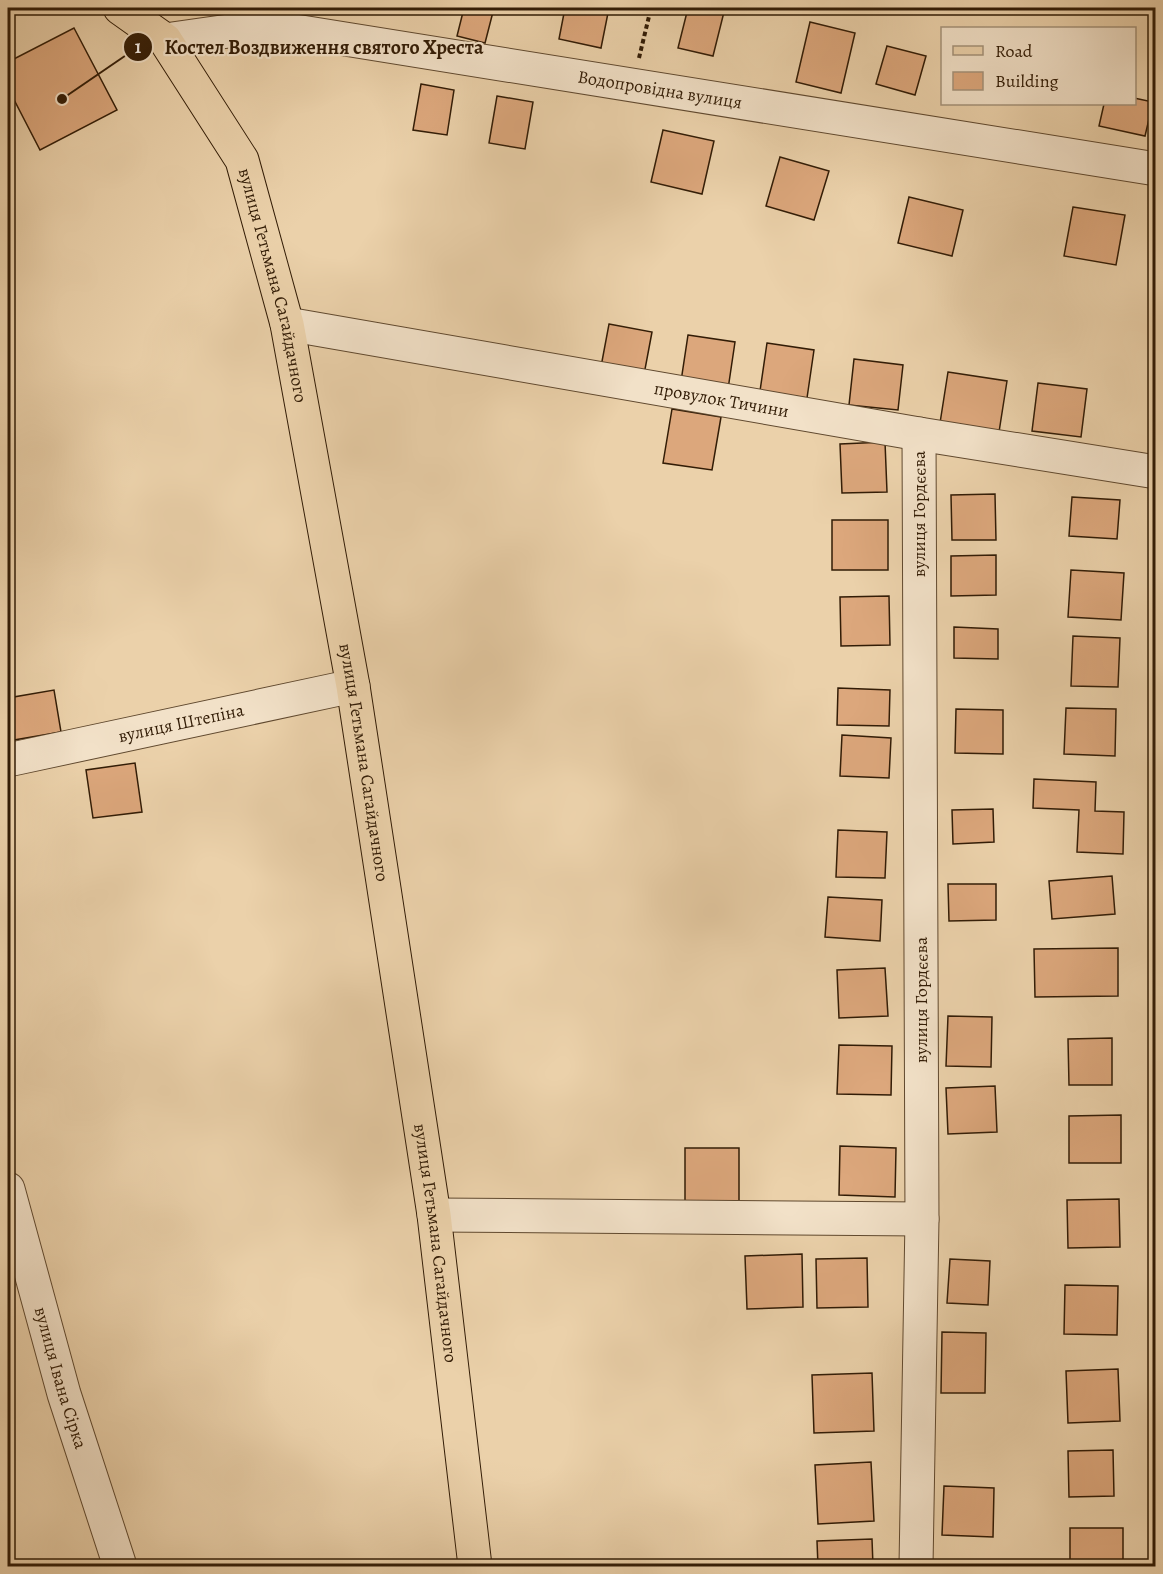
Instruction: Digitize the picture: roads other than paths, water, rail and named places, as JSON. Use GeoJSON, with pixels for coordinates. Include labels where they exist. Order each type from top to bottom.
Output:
{"type":"FeatureCollection","features":[{"type":"Feature","properties":{"kind":"main road","name":"вулиця Гетьмана Сагайдачного"},"geometry":{"type":"LineString","coordinates":[[120,8],[165,40],[242,160],[287,324],[353,686],[434,1215],[475,1566]]}},
{"type":"Feature","properties":{"kind":"street","name":"Водопровідна вулиця"},"geometry":{"type":"LineString","coordinates":[[165,40],[264,26],[1155,169]]}},
{"type":"Feature","properties":{"kind":"street","name":"провулок Тичини"},"geometry":{"type":"LineString","coordinates":[[287,324],[919,434],[1155,472]]}},
{"type":"Feature","properties":{"kind":"street","name":"вулиця Гордєєва"},"geometry":{"type":"LineString","coordinates":[[916,1566],[922,1219],[919,434]]}},
{"type":"Feature","properties":{"kind":"street","name":"вулиця Штепіна"},"geometry":{"type":"LineString","coordinates":[[8,760],[353,686]]}},
{"type":"Feature","properties":{"kind":"street","name":"вулиця Івана Сірка"},"geometry":{"type":"LineString","coordinates":[[8,1189],[64,1394],[120,1566]]}},
{"type":"Feature","properties":{"kind":"street"},"geometry":{"type":"LineString","coordinates":[[434,1215],[922,1219]]}},
{"type":"Feature","properties":{"kind":"place","name":"Костел Воздвиження святого Хреста"},"geometry":{"type":"Point","coordinates":[62,99]}}]}
